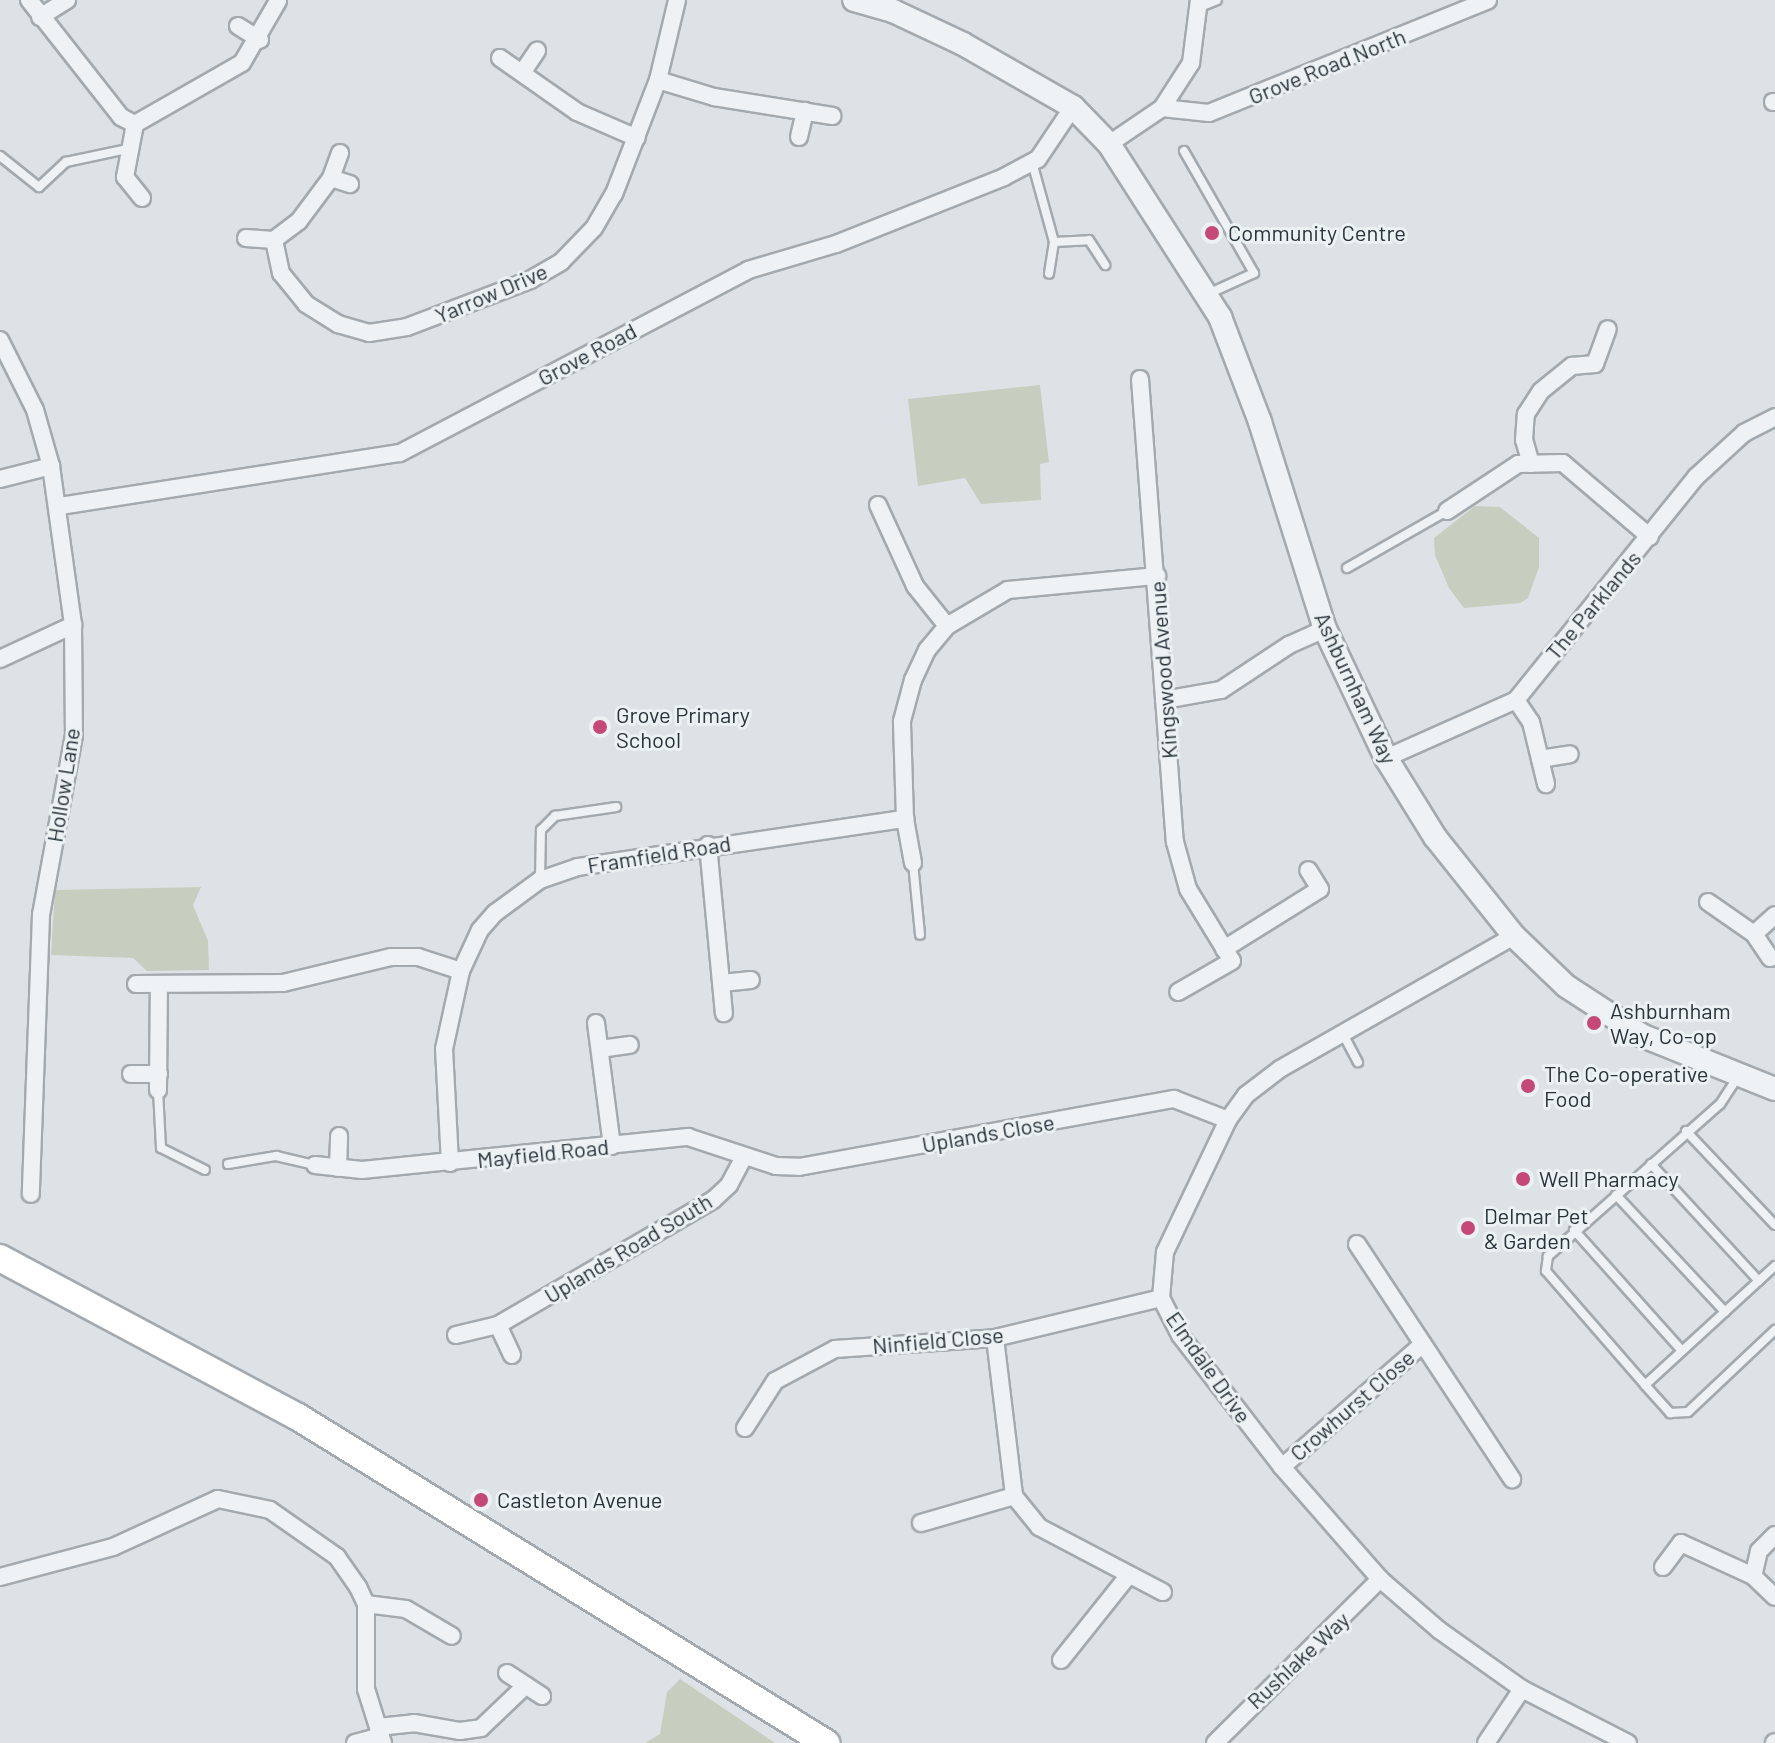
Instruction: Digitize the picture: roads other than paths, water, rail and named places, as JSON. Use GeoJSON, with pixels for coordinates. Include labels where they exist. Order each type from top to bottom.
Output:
{"type":"FeatureCollection","features":[{"type":"Feature","properties":{"kind":"main road"},"geometry":{"type":"LineString","coordinates":[[0,1258],[298,1417],[826,1743]]}},
{"type":"Feature","properties":{"kind":"street"},"geometry":{"type":"LineString","coordinates":[[29,0],[121,117],[135,124]]}},
{"type":"Feature","properties":{"kind":"street"},"geometry":{"type":"LineString","coordinates":[[40,17],[67,0]]}},
{"type":"Feature","properties":{"kind":"street","name":"Yarrow Drive"},"geometry":{"type":"LineString","coordinates":[[274,240],[281,273],[306,304],[338,324],[369,333],[407,327],[561,262],[594,228],[637,138],[658,80],[677,0]]}},
{"type":"Feature","properties":{"kind":"street","name":"Ashburnham Way"},"geometry":{"type":"LineString","coordinates":[[854,0],[893,11],[963,44],[1073,107],[1109,144],[1207,295],[1260,422],[1325,629],[1386,758],[1435,837],[1514,936],[1566,986],[1643,1036],[1775,1089]]}},
{"type":"Feature","properties":{"kind":"street","name":"Grove Road North"},"geometry":{"type":"LineString","coordinates":[[1162,108],[1209,113],[1488,0]]}},
{"type":"Feature","properties":{"kind":"street"},"geometry":{"type":"LineString","coordinates":[[142,198],[125,177],[127,149],[135,124],[242,63],[260,40],[278,1]]}},
{"type":"Feature","properties":{"kind":"street"},"geometry":{"type":"LineString","coordinates":[[1109,144],[1162,108],[1191,63],[1199,4]]}},
{"type":"Feature","properties":{"kind":"street"},"geometry":{"type":"LineString","coordinates":[[238,26],[260,40]]}},
{"type":"Feature","properties":{"kind":"street"},"geometry":{"type":"LineString","coordinates":[[522,73],[537,51]]}},
{"type":"Feature","properties":{"kind":"street"},"geometry":{"type":"LineString","coordinates":[[500,58],[577,112],[637,138]]}},
{"type":"Feature","properties":{"kind":"street"},"geometry":{"type":"LineString","coordinates":[[658,80],[714,97],[832,116]]}},
{"type":"Feature","properties":{"kind":"street"},"geometry":{"type":"LineString","coordinates":[[1032,162],[1073,107]]}},
{"type":"Feature","properties":{"kind":"street"},"geometry":{"type":"LineString","coordinates":[[799,137],[805,111]]}},
{"type":"Feature","properties":{"kind":"street"},"geometry":{"type":"LineString","coordinates":[[246,238],[274,240],[299,221],[331,178],[340,153]]}},
{"type":"Feature","properties":{"kind":"street","name":"Grove Road"},"geometry":{"type":"LineString","coordinates":[[60,506],[400,453],[748,270],[836,244],[1032,162]]}},
{"type":"Feature","properties":{"kind":"street"},"geometry":{"type":"LineString","coordinates":[[331,178],[350,184]]}},
{"type":"Feature","properties":{"kind":"street"},"geometry":{"type":"LineString","coordinates":[[1531,464],[1524,440],[1526,414],[1541,391],[1572,366],[1595,364],[1608,329]]}},
{"type":"Feature","properties":{"kind":"street","name":"Hollow Lane"},"geometry":{"type":"LineString","coordinates":[[0,340],[35,410],[51,466],[60,506],[73,625],[74,735],[41,915],[31,1194]]}},
{"type":"Feature","properties":{"kind":"street","name":"Kingswood Avenue"},"geometry":{"type":"LineString","coordinates":[[1140,379],[1175,842],[1188,889],[1224,949]]}},
{"type":"Feature","properties":{"kind":"street","name":"The Parklands"},"geometry":{"type":"LineString","coordinates":[[1386,758],[1516,700],[1696,477],[1744,433],[1774,420]]}},
{"type":"Feature","properties":{"kind":"street"},"geometry":{"type":"LineString","coordinates":[[1447,511],[1518,464],[1563,463],[1650,537]]}},
{"type":"Feature","properties":{"kind":"street"},"geometry":{"type":"LineString","coordinates":[[0,479],[51,466]]}},
{"type":"Feature","properties":{"kind":"street"},"geometry":{"type":"LineString","coordinates":[[878,505],[915,586],[947,626]]}},
{"type":"Feature","properties":{"kind":"street"},"geometry":{"type":"LineString","coordinates":[[913,863],[905,819],[902,721],[913,680],[927,650],[947,626],[1008,590],[1157,576]]}},
{"type":"Feature","properties":{"kind":"street"},"geometry":{"type":"LineString","coordinates":[[0,659],[73,625]]}},
{"type":"Feature","properties":{"kind":"street"},"geometry":{"type":"LineString","coordinates":[[1164,700],[1221,690],[1289,645],[1325,629]]}},
{"type":"Feature","properties":{"kind":"street"},"geometry":{"type":"LineString","coordinates":[[1516,700],[1531,722],[1546,784]]}},
{"type":"Feature","properties":{"kind":"street"},"geometry":{"type":"LineString","coordinates":[[1540,759],[1570,754]]}},
{"type":"Feature","properties":{"kind":"street","name":"Framfield Road"},"geometry":{"type":"LineString","coordinates":[[450,1163],[444,1049],[461,971],[480,930],[540,880],[612,859],[905,819]]}},
{"type":"Feature","properties":{"kind":"street"},"geometry":{"type":"LineString","coordinates":[[708,845],[724,1013]]}},
{"type":"Feature","properties":{"kind":"street"},"geometry":{"type":"LineString","coordinates":[[1178,992],[1232,961],[1224,949],[1320,889],[1308,870]]}},
{"type":"Feature","properties":{"kind":"street"},"geometry":{"type":"LineString","coordinates":[[1708,902],[1754,934],[1770,958]]}},
{"type":"Feature","properties":{"kind":"street"},"geometry":{"type":"LineString","coordinates":[[1754,934],[1775,915]]}},
{"type":"Feature","properties":{"kind":"street","name":"Elmdale Drive"},"geometry":{"type":"LineString","coordinates":[[1514,936],[1280,1069],[1246,1095],[1228,1120],[1165,1252],[1161,1298],[1180,1335],[1282,1467],[1380,1579],[1439,1630],[1522,1689],[1628,1743]]}},
{"type":"Feature","properties":{"kind":"street"},"geometry":{"type":"LineString","coordinates":[[136,984],[283,983],[391,957],[418,957],[461,971]]}},
{"type":"Feature","properties":{"kind":"street"},"geometry":{"type":"LineString","coordinates":[[722,983],[751,980]]}},
{"type":"Feature","properties":{"kind":"street"},"geometry":{"type":"LineString","coordinates":[[131,1074],[158,1082],[159,985]]}},
{"type":"Feature","properties":{"kind":"street"},"geometry":{"type":"LineString","coordinates":[[596,1023],[612,1146]]}},
{"type":"Feature","properties":{"kind":"street"},"geometry":{"type":"LineString","coordinates":[[600,1049],[630,1045]]}},
{"type":"Feature","properties":{"kind":"street","name":"Uplands Close"},"geometry":{"type":"LineString","coordinates":[[744,1157],[799,1167],[1174,1099],[1228,1120]]}},
{"type":"Feature","properties":{"kind":"street"},"geometry":{"type":"LineString","coordinates":[[338,1168],[339,1136]]}},
{"type":"Feature","properties":{"kind":"street","name":"Mayfield Road"},"geometry":{"type":"LineString","coordinates":[[315,1165],[338,1168],[450,1163],[688,1137],[744,1157]]}},
{"type":"Feature","properties":{"kind":"street","name":"Uplands Road South"},"geometry":{"type":"LineString","coordinates":[[456,1335],[498,1325],[713,1200],[729,1185],[744,1157]]}},
{"type":"Feature","properties":{"kind":"street","name":"Crowhurst Close"},"geometry":{"type":"LineString","coordinates":[[1357,1244],[1512,1479]]}},
{"type":"Feature","properties":{"kind":"street","name":"Ninfield Close"},"geometry":{"type":"LineString","coordinates":[[745,1428],[775,1381],[835,1349],[995,1338],[1161,1298]]}},
{"type":"Feature","properties":{"kind":"street"},"geometry":{"type":"LineString","coordinates":[[498,1325],[512,1355]]}},
{"type":"Feature","properties":{"kind":"street"},"geometry":{"type":"LineString","coordinates":[[995,1338],[1014,1496],[1039,1527],[1163,1592]]}},
{"type":"Feature","properties":{"kind":"street","name":"Crowhurst Close"},"geometry":{"type":"LineString","coordinates":[[1282,1467],[1423,1344]]}},
{"type":"Feature","properties":{"kind":"street"},"geometry":{"type":"LineString","coordinates":[[921,1523],[1014,1496]]}},
{"type":"Feature","properties":{"kind":"street"},"geometry":{"type":"LineString","coordinates":[[0,1577],[113,1547],[218,1499],[270,1510],[337,1557],[366,1604],[362,1661],[381,1735]]}},
{"type":"Feature","properties":{"kind":"street"},"geometry":{"type":"LineString","coordinates":[[1753,1576],[1759,1551],[1775,1535]]}},
{"type":"Feature","properties":{"kind":"street"},"geometry":{"type":"LineString","coordinates":[[1663,1567],[1681,1543],[1753,1576],[1775,1597]]}},
{"type":"Feature","properties":{"kind":"street"},"geometry":{"type":"LineString","coordinates":[[1061,1660],[1128,1576]]}},
{"type":"Feature","properties":{"kind":"street","name":"Rushlake Way"},"geometry":{"type":"LineString","coordinates":[[1217,1742],[1380,1579]]}},
{"type":"Feature","properties":{"kind":"street"},"geometry":{"type":"LineString","coordinates":[[366,1604],[406,1609],[452,1636]]}},
{"type":"Feature","properties":{"kind":"street"},"geometry":{"type":"LineString","coordinates":[[507,1673],[542,1696]]}},
{"type":"Feature","properties":{"kind":"street"},"geometry":{"type":"LineString","coordinates":[[355,1743],[414,1723],[460,1731],[481,1728],[526,1685]]}},
{"type":"Feature","properties":{"kind":"street"},"geometry":{"type":"LineString","coordinates":[[1486,1743],[1522,1689]]}},
{"type":"Feature","properties":{"kind":"lane"},"geometry":{"type":"LineString","coordinates":[[1199,4],[1217,0]]}},
{"type":"Feature","properties":{"kind":"lane"},"geometry":{"type":"LineString","coordinates":[[0,156],[39,187],[66,162],[127,149]]}},
{"type":"Feature","properties":{"kind":"lane"},"geometry":{"type":"LineString","coordinates":[[1184,151],[1254,273],[1207,295]]}},
{"type":"Feature","properties":{"kind":"lane"},"geometry":{"type":"LineString","coordinates":[[1032,162],[1054,242],[1049,274]]}},
{"type":"Feature","properties":{"kind":"lane"},"geometry":{"type":"LineString","coordinates":[[1054,242],[1089,240],[1105,265]]}},
{"type":"Feature","properties":{"kind":"lane"},"geometry":{"type":"LineString","coordinates":[[1347,568],[1447,511]]}},
{"type":"Feature","properties":{"kind":"lane"},"geometry":{"type":"LineString","coordinates":[[540,880],[541,830],[555,816],[616,807]]}},
{"type":"Feature","properties":{"kind":"lane"},"geometry":{"type":"LineString","coordinates":[[913,863],[920,935]]}},
{"type":"Feature","properties":{"kind":"lane"},"geometry":{"type":"LineString","coordinates":[[1342,1033],[1358,1062]]}},
{"type":"Feature","properties":{"kind":"lane"},"geometry":{"type":"LineString","coordinates":[[1739,1075],[1732,1091],[1548,1256],[1546,1271],[1670,1413],[1688,1412],[1775,1330]]}},
{"type":"Feature","properties":{"kind":"lane"},"geometry":{"type":"LineString","coordinates":[[158,1082],[161,1148],[205,1170]]}},
{"type":"Feature","properties":{"kind":"lane"},"geometry":{"type":"LineString","coordinates":[[1686,1131],[1775,1225]]}},
{"type":"Feature","properties":{"kind":"lane"},"geometry":{"type":"LineString","coordinates":[[228,1164],[276,1156],[315,1165]]}},
{"type":"Feature","properties":{"kind":"lane"},"geometry":{"type":"LineString","coordinates":[[1651,1164],[1759,1281]]}},
{"type":"Feature","properties":{"kind":"lane"},"geometry":{"type":"LineString","coordinates":[[1616,1195],[1725,1312]]}},
{"type":"Feature","properties":{"kind":"lane"},"geometry":{"type":"LineString","coordinates":[[1574,1230],[1682,1351]]}},
{"type":"Feature","properties":{"kind":"lane"},"geometry":{"type":"LineString","coordinates":[[1645,1385],[1775,1266]]}},
{"type":"Feature","properties":{"kind":"place","name":"Community Centre"},"geometry":{"type":"Point","coordinates":[1212,233]}},
{"type":"Feature","properties":{"kind":"place","name":"Grove Primary School"},"geometry":{"type":"Point","coordinates":[600,727]}},
{"type":"Feature","properties":{"kind":"place","name":"Ashburnham Way, Co-op"},"geometry":{"type":"Point","coordinates":[1594,1023]}},
{"type":"Feature","properties":{"kind":"place","name":"The Co-operative Food"},"geometry":{"type":"Point","coordinates":[1528,1086]}},
{"type":"Feature","properties":{"kind":"place","name":"Well Pharmacy"},"geometry":{"type":"Point","coordinates":[1523,1179]}},
{"type":"Feature","properties":{"kind":"place","name":"Delmar Pet & Garden"},"geometry":{"type":"Point","coordinates":[1468,1228]}},
{"type":"Feature","properties":{"kind":"place","name":"Castleton Avenue"},"geometry":{"type":"Point","coordinates":[481,1500]}}]}
